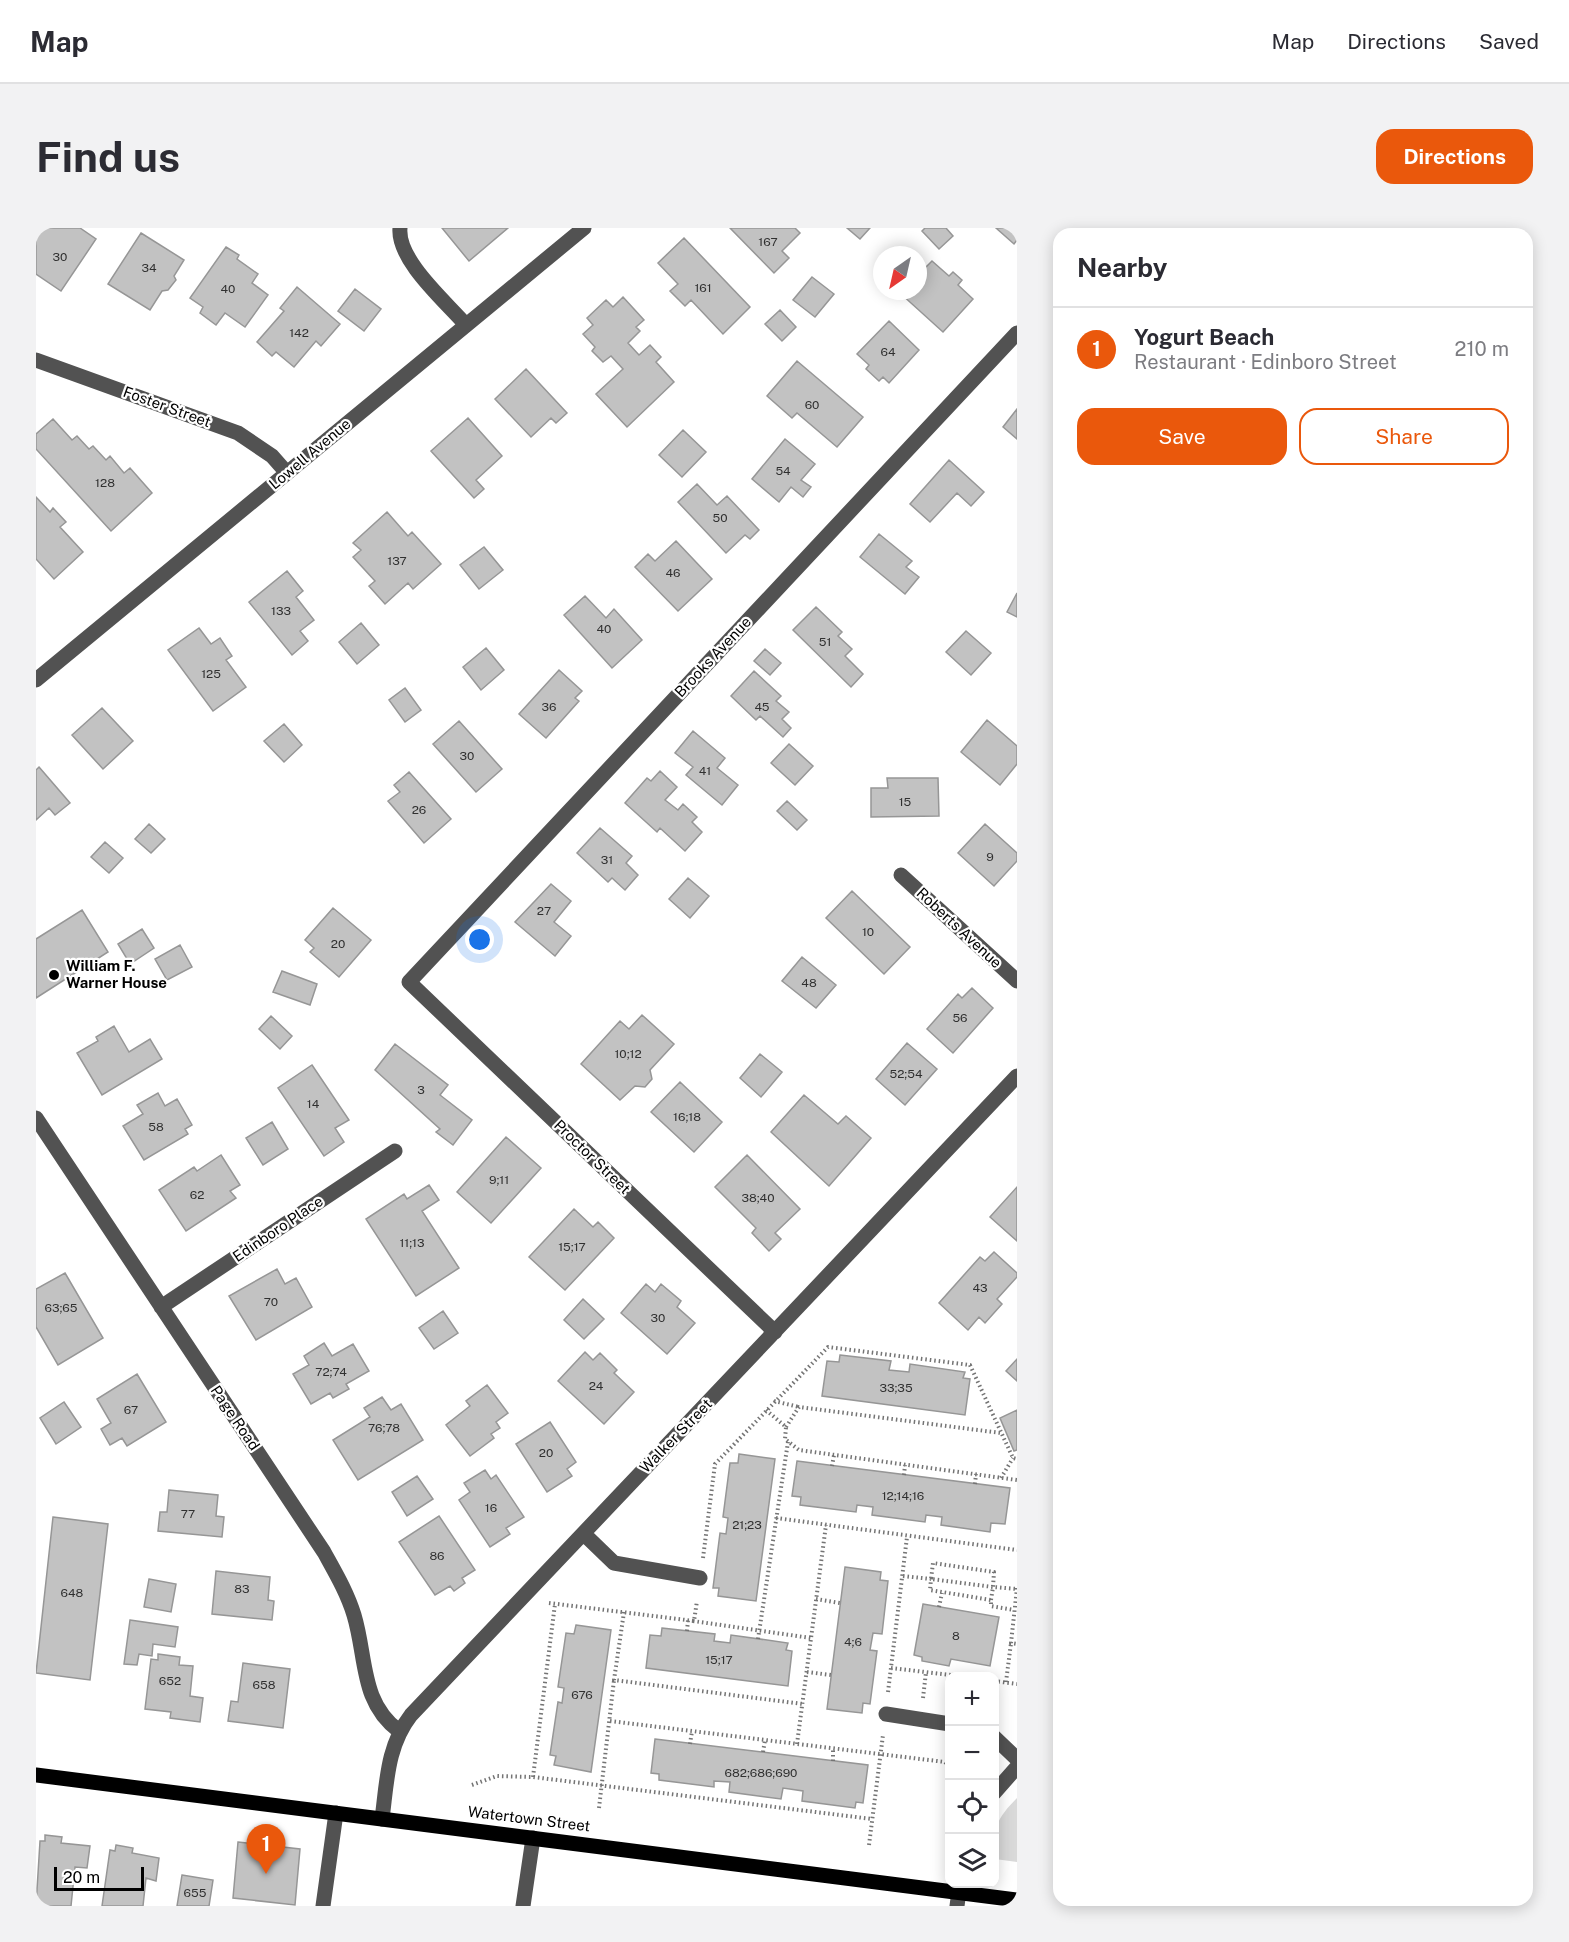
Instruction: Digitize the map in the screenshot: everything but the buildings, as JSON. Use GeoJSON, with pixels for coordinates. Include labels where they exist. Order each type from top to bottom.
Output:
{"type":"FeatureCollection","features":[{"type":"Feature","properties":{"kind":"main road","name":"Watertown Street"},"geometry":{"type":"LineString","coordinates":[[36,1775],[1017,1900]]}},
{"type":"Feature","properties":{"kind":"street"},"geometry":{"type":"LineString","coordinates":[[400,228],[399,240],[415,269],[465,324]]}},
{"type":"Feature","properties":{"kind":"street","name":"Lowell Avenue"},"geometry":{"type":"LineString","coordinates":[[36,680],[584,228]]}},
{"type":"Feature","properties":{"kind":"street","name":"Brooks Avenue"},"geometry":{"type":"LineString","coordinates":[[409,982],[1017,333]]}},
{"type":"Feature","properties":{"kind":"street","name":"Foster Street"},"geometry":{"type":"LineString","coordinates":[[36,360],[238,433],[266,452],[287,473]]}},
{"type":"Feature","properties":{"kind":"street","name":"Roberts Avenue"},"geometry":{"type":"LineString","coordinates":[[901,875],[1017,981]]}},
{"type":"Feature","properties":{"kind":"street","name":"Proctor Street"},"geometry":{"type":"LineString","coordinates":[[409,982],[775,1332]]}},
{"type":"Feature","properties":{"kind":"street","name":"Walker Street"},"geometry":{"type":"LineString","coordinates":[[382,1819],[389,1759],[399,1731],[1017,1076]]}},
{"type":"Feature","properties":{"kind":"street","name":"Page Road"},"geometry":{"type":"LineString","coordinates":[[36,1118],[334,1571],[354,1615],[373,1703],[383,1719],[399,1731]]}},
{"type":"Feature","properties":{"kind":"street","name":"Edinboro Place"},"geometry":{"type":"LineString","coordinates":[[161,1307],[395,1151]]}},
{"type":"Feature","properties":{"kind":"street"},"geometry":{"type":"LineString","coordinates":[[584,1534],[614,1563],[700,1578]]}},
{"type":"Feature","properties":{"kind":"street"},"geometry":{"type":"LineString","coordinates":[[886,1714],[945,1723]]}},
{"type":"Feature","properties":{"kind":"street"},"geometry":{"type":"LineString","coordinates":[[999,1742],[1017,1760]]}},
{"type":"Feature","properties":{"kind":"street"},"geometry":{"type":"LineString","coordinates":[[999,1787],[1017,1767]]}},
{"type":"Feature","properties":{"kind":"street"},"geometry":{"type":"LineString","coordinates":[[323,1906],[336,1813]]}},
{"type":"Feature","properties":{"kind":"street"},"geometry":{"type":"LineString","coordinates":[[523,1906],[533,1838]]}},
{"type":"Feature","properties":{"kind":"path"},"geometry":{"type":"LineString","coordinates":[[690,1620],[694,1621],[715,1464],[828,1347],[970,1365],[1015,1459],[1001,1478]]}},
{"type":"Feature","properties":{"kind":"path"},"geometry":{"type":"LineString","coordinates":[[774,1401],[799,1407],[1002,1434]]}},
{"type":"Feature","properties":{"kind":"path"},"geometry":{"type":"LineString","coordinates":[[799,1407],[786,1427],[785,1439],[799,1450],[1017,1480]]}},
{"type":"Feature","properties":{"kind":"path"},"geometry":{"type":"LineString","coordinates":[[766,1410],[786,1427]]}},
{"type":"Feature","properties":{"kind":"path"},"geometry":{"type":"LineString","coordinates":[[758,1639],[788,1441]]}},
{"type":"Feature","properties":{"kind":"path"},"geometry":{"type":"LineString","coordinates":[[832,1466],[834,1455]]}},
{"type":"Feature","properties":{"kind":"path"},"geometry":{"type":"LineString","coordinates":[[904,1475],[905,1465]]}},
{"type":"Feature","properties":{"kind":"path"},"geometry":{"type":"LineString","coordinates":[[975,1484],[976,1474]]}},
{"type":"Feature","properties":{"kind":"path"},"geometry":{"type":"LineString","coordinates":[[776,1518],[1017,1550]]}},
{"type":"Feature","properties":{"kind":"path"},"geometry":{"type":"LineString","coordinates":[[797,1744],[826,1525]]}},
{"type":"Feature","properties":{"kind":"path"},"geometry":{"type":"LineString","coordinates":[[991,1600],[930,1590],[933,1563],[994,1572],[991,1606],[1014,1610]]}},
{"type":"Feature","properties":{"kind":"path"},"geometry":{"type":"LineString","coordinates":[[903,1576],[1017,1589],[1006,1682]]}},
{"type":"Feature","properties":{"kind":"path"},"geometry":{"type":"LineString","coordinates":[[939,1607],[942,1593]]}},
{"type":"Feature","properties":{"kind":"path"},"geometry":{"type":"LineString","coordinates":[[816,1599],[840,1603]]}},
{"type":"Feature","properties":{"kind":"path"},"geometry":{"type":"LineString","coordinates":[[548,1603],[690,1620],[811,1638]]}},
{"type":"Feature","properties":{"kind":"path"},"geometry":{"type":"LineString","coordinates":[[532,1777],[555,1604]]}},
{"type":"Feature","properties":{"kind":"path"},"geometry":{"type":"LineString","coordinates":[[599,1808],[624,1612]]}},
{"type":"Feature","properties":{"kind":"path"},"geometry":{"type":"LineString","coordinates":[[687,1631],[690,1620]]}},
{"type":"Feature","properties":{"kind":"path"},"geometry":{"type":"LineString","coordinates":[[1011,1643],[1017,1644]]}},
{"type":"Feature","properties":{"kind":"path"},"geometry":{"type":"LineString","coordinates":[[891,1668],[945,1675]]}},
{"type":"Feature","properties":{"kind":"path"},"geometry":{"type":"LineString","coordinates":[[807,1672],[831,1675]]}},
{"type":"Feature","properties":{"kind":"path"},"geometry":{"type":"LineString","coordinates":[[614,1680],[803,1704]]}},
{"type":"Feature","properties":{"kind":"path"},"geometry":{"type":"LineString","coordinates":[[999,1681],[1017,1684]]}},
{"type":"Feature","properties":{"kind":"path"},"geometry":{"type":"LineString","coordinates":[[610,1721],[945,1762]]}},
{"type":"Feature","properties":{"kind":"path"},"geometry":{"type":"LineString","coordinates":[[690,1743],[692,1731]]}},
{"type":"Feature","properties":{"kind":"path"},"geometry":{"type":"LineString","coordinates":[[764,1752],[765,1740]]}},
{"type":"Feature","properties":{"kind":"path"},"geometry":{"type":"LineString","coordinates":[[832,1761],[834,1748]]}},
{"type":"Feature","properties":{"kind":"path"},"geometry":{"type":"LineString","coordinates":[[472,1785],[497,1776],[532,1777],[872,1819]]}},
{"type":"Feature","properties":{"kind":"shaded area"},"geometry":{"type":"Polygon","coordinates":[[[1017,1798],[1017,1862],[999,1860],[999,1820],[1017,1798]]]}},
{"type":"Feature","properties":{"kind":"place","name":"William F. Warner House"},"geometry":{"type":"Point","coordinates":[54,975]}},
{"type":"Feature","properties":{"kind":"place","name":"Yogurt Beach"},"geometry":{"type":"Point","coordinates":[266,1874]}}]}
